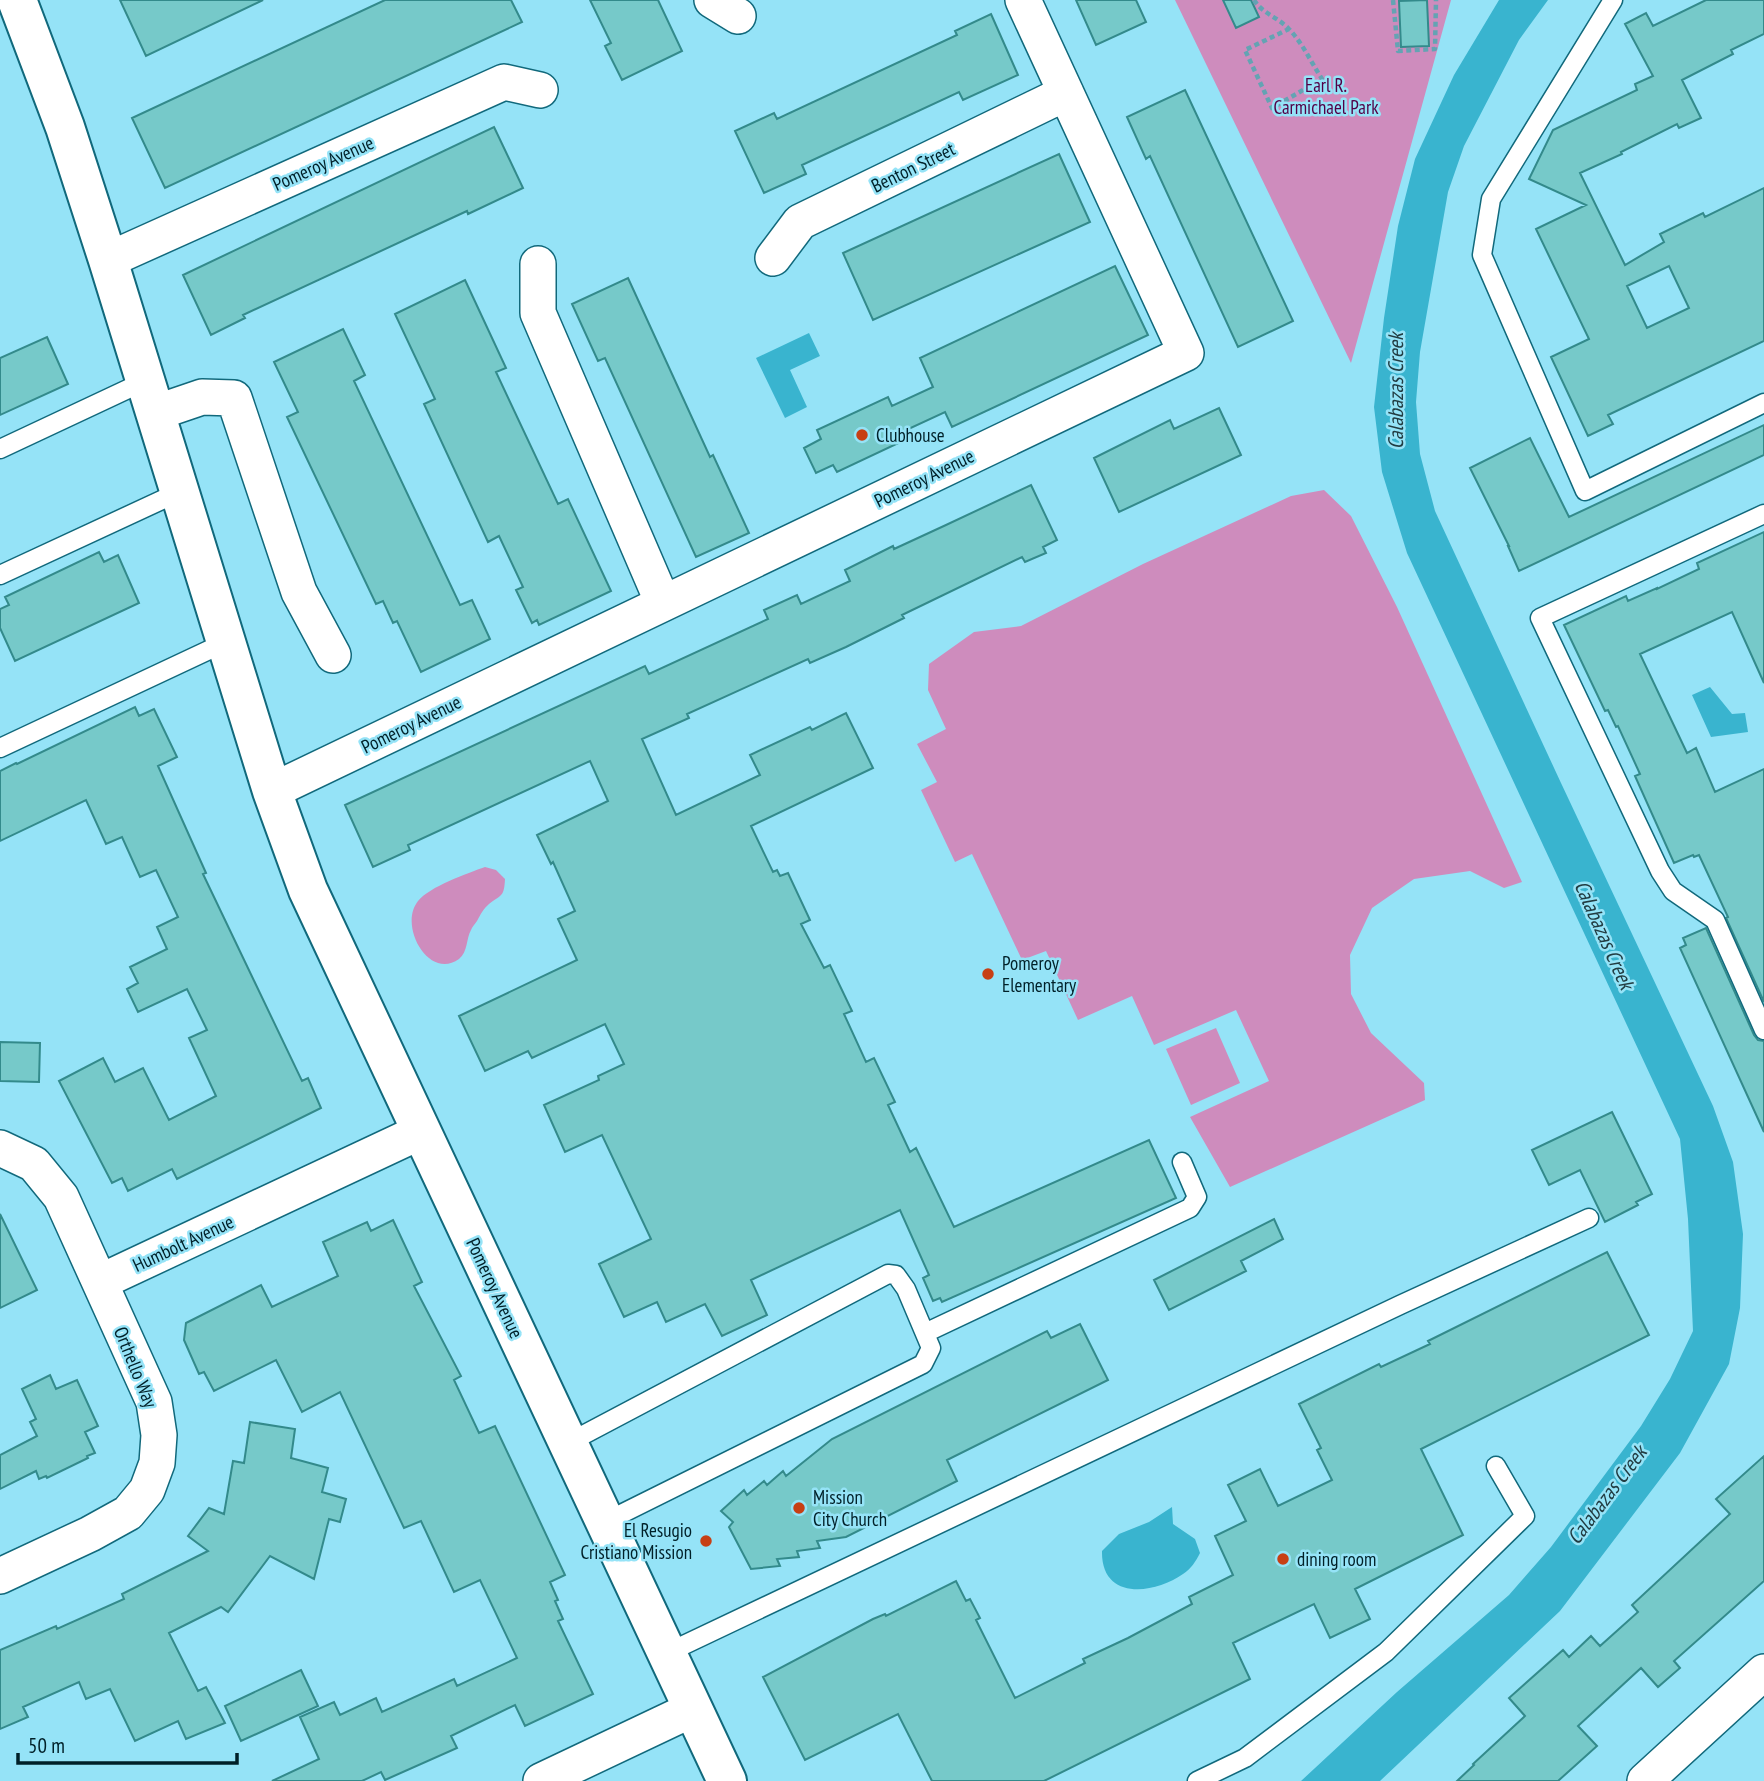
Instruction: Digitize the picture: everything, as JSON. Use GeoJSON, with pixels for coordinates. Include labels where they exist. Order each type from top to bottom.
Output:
{"type":"FeatureCollection","features":[{"type":"Feature","properties":{"kind":"street","name":"Pomeroy Avenue"},"geometry":{"type":"LineString","coordinates":[[17,0],[65,127],[272,791],[308,890],[727,1781]]}},
{"type":"Feature","properties":{"kind":"street"},"geometry":{"type":"LineString","coordinates":[[1023,0],[1066,93]]}},
{"type":"Feature","properties":{"kind":"street","name":"Pomeroy Avenue"},"geometry":{"type":"LineString","coordinates":[[108,260],[504,82],[540,90]]}},
{"type":"Feature","properties":{"kind":"street","name":"Pomeroy Avenue"},"geometry":{"type":"LineString","coordinates":[[272,791],[1185,353],[1066,93]]}},
{"type":"Feature","properties":{"kind":"street","name":"Benton Street"},"geometry":{"type":"LineString","coordinates":[[774,258],[800,222],[1066,93]]}},
{"type":"Feature","properties":{"kind":"street"},"geometry":{"type":"LineString","coordinates":[[538,264],[538,313],[663,603]]}},
{"type":"Feature","properties":{"kind":"street"},"geometry":{"type":"LineString","coordinates":[[150,397],[234,398],[299,592],[333,655]]}},
{"type":"Feature","properties":{"kind":"street","name":"Humbolt Avenue"},"geometry":{"type":"LineString","coordinates":[[100,1282],[422,1131]]}},
{"type":"Feature","properties":{"kind":"street"},"geometry":{"type":"LineString","coordinates":[[0,1149],[34,1164],[61,1198],[100,1282]]}},
{"type":"Feature","properties":{"kind":"street","name":"Orthello Way"},"geometry":{"type":"LineString","coordinates":[[0,1576],[128,1513],[146,1490],[158,1463],[159,1435],[154,1402],[100,1282]]}},
{"type":"Feature","properties":{"kind":"street"},"geometry":{"type":"LineString","coordinates":[[1644,1781],[1764,1672]]}},
{"type":"Feature","properties":{"kind":"street"},"geometry":{"type":"LineString","coordinates":[[541,1781],[693,1709]]}},
{"type":"Feature","properties":{"kind":"lane"},"geometry":{"type":"LineString","coordinates":[[1613,0],[1491,199],[1482,255],[1584,491],[1764,403]]}},
{"type":"Feature","properties":{"kind":"lane"},"geometry":{"type":"LineString","coordinates":[[0,449],[150,397]]}},
{"type":"Feature","properties":{"kind":"lane"},"geometry":{"type":"LineString","coordinates":[[0,575],[179,492]]}},
{"type":"Feature","properties":{"kind":"lane"},"geometry":{"type":"LineString","coordinates":[[1764,514],[1540,618],[1660,871],[1673,891],[1715,920],[1764,1030]]}},
{"type":"Feature","properties":{"kind":"lane"},"geometry":{"type":"LineString","coordinates":[[0,748],[226,642]]}},
{"type":"Feature","properties":{"kind":"lane"},"geometry":{"type":"LineString","coordinates":[[925,1333],[1190,1209],[1198,1197],[1182,1162]]}},
{"type":"Feature","properties":{"kind":"lane"},"geometry":{"type":"LineString","coordinates":[[667,1653],[1589,1218]]}},
{"type":"Feature","properties":{"kind":"lane"},"geometry":{"type":"LineString","coordinates":[[568,1443],[888,1274],[897,1275],[906,1289],[931,1348],[923,1364],[605,1522]]}},
{"type":"Feature","properties":{"kind":"lane"},"geometry":{"type":"LineString","coordinates":[[1197,1781],[1245,1758],[1386,1652],[1525,1516],[1496,1466]]}},
{"type":"Feature","properties":{"kind":"path"},"geometry":{"type":"LineString","coordinates":[[1254,0],[1259,8],[1289,29],[1322,79],[1272,108],[1245,50],[1289,29]]}},
{"type":"Feature","properties":{"kind":"path"},"geometry":{"type":"LineString","coordinates":[[1393,0],[1398,51],[1435,49],[1436,0]]}},
{"type":"Feature","properties":{"kind":"green space","name":"Earl R. Carmichael Park"},"geometry":{"type":"Polygon","coordinates":[[[1175,0],[1451,0],[1351,363],[1175,0]]]}},
{"type":"Feature","properties":{"kind":"green space"},"geometry":{"type":"Polygon","coordinates":[[[1324,490],[1351,516],[1397,607],[1522,882],[1504,888],[1470,871],[1414,879],[1372,908],[1350,955],[1351,994],[1371,1033],[1424,1083],[1425,1100],[1230,1187],[1190,1117],[1269,1081],[1236,1010],[1154,1045],[1132,996],[1078,1020],[1046,951],[1022,960],[972,854],[955,862],[921,790],[937,782],[917,744],[946,729],[928,690],[929,664],[974,632],[1021,626],[1143,564],[1291,496],[1324,490]]]}},
{"type":"Feature","properties":{"kind":"green space"},"geometry":{"type":"Polygon","coordinates":[[[485,867],[496,870],[505,879],[503,892],[487,906],[471,929],[462,956],[448,964],[437,963],[420,948],[414,936],[413,912],[418,901],[440,886],[485,867]]]}},
{"type":"Feature","properties":{"kind":"green space"},"geometry":{"type":"Polygon","coordinates":[[[1216,1028],[1240,1083],[1191,1105],[1166,1049],[1216,1028]]]}},
{"type":"Feature","properties":{"kind":"water","name":"Calabazas Creek"},"geometry":{"type":"Polygon","coordinates":[[[1499,0],[1548,0],[1519,40],[1464,146],[1448,192],[1420,352],[1416,402],[1420,454],[1435,511],[1713,1106],[1733,1162],[1743,1234],[1740,1308],[1729,1364],[1680,1453],[1560,1611],[1380,1781],[1301,1781],[1397,1692],[1509,1595],[1551,1547],[1641,1426],[1670,1379],[1693,1331],[1688,1219],[1680,1139],[1407,553],[1382,472],[1374,407],[1398,226],[1415,159],[1454,75],[1499,0]]]}},
{"type":"Feature","properties":{"kind":"water"},"geometry":{"type":"Polygon","coordinates":[[[809,333],[820,356],[790,370],[807,407],[785,418],[756,358],[809,333]]]}},
{"type":"Feature","properties":{"kind":"water"},"geometry":{"type":"Polygon","coordinates":[[[1710,687],[1732,714],[1745,713],[1748,732],[1711,737],[1692,695],[1710,687]]]}},
{"type":"Feature","properties":{"kind":"water"},"geometry":{"type":"Polygon","coordinates":[[[1172,1507],[1173,1524],[1195,1539],[1200,1553],[1195,1562],[1183,1574],[1158,1586],[1131,1589],[1119,1585],[1110,1578],[1104,1567],[1102,1551],[1119,1534],[1149,1522],[1172,1507]]]}},
{"type":"Feature","properties":{"kind":"building"},"geometry":{"type":"Polygon","coordinates":[[[120,0],[263,0],[146,56],[120,0]]]}},
{"type":"Feature","properties":{"kind":"building"},"geometry":{"type":"Polygon","coordinates":[[[385,0],[511,0],[522,22],[165,188],[132,118],[385,0]]]}},
{"type":"Feature","properties":{"kind":"building"},"geometry":{"type":"Polygon","coordinates":[[[590,0],[658,0],[682,51],[622,80],[605,46],[611,43],[590,0]]]}},
{"type":"Feature","properties":{"kind":"building"},"geometry":{"type":"Polygon","coordinates":[[[1076,0],[1136,0],[1146,22],[1096,45],[1076,0]]]}},
{"type":"Feature","properties":{"kind":"building"},"geometry":{"type":"Polygon","coordinates":[[[1223,0],[1251,0],[1259,17],[1236,28],[1223,0]]]}},
{"type":"Feature","properties":{"kind":"building"},"geometry":{"type":"Polygon","coordinates":[[[1427,0],[1429,46],[1401,47],[1399,1],[1427,0]]]}},
{"type":"Feature","properties":{"kind":"building"},"geometry":{"type":"Polygon","coordinates":[[[1706,0],[1764,0],[1764,34],[1731,50],[1733,54],[1682,80],[1701,118],[1679,128],[1677,124],[1580,173],[1625,265],[1664,242],[1660,234],[1703,213],[1705,217],[1764,188],[1764,341],[1608,415],[1613,424],[1588,436],[1551,357],[1589,339],[1536,229],[1586,205],[1529,179],[1553,130],[1637,90],[1635,84],[1653,76],[1625,24],[1646,13],[1653,26],[1706,0]],[[1669,266],[1627,286],[1647,328],[1689,308],[1669,266]]]}},
{"type":"Feature","properties":{"kind":"building"},"geometry":{"type":"Polygon","coordinates":[[[991,14],[1018,75],[963,100],[959,92],[802,165],[806,174],[764,193],[735,131],[774,113],[777,119],[957,35],[955,31],[991,14]]]}},
{"type":"Feature","properties":{"kind":"building"},"geometry":{"type":"Polygon","coordinates":[[[1185,90],[1293,321],[1238,347],[1150,156],[1146,159],[1127,117],[1185,90]]]}},
{"type":"Feature","properties":{"kind":"building"},"geometry":{"type":"Polygon","coordinates":[[[494,127],[523,188],[468,214],[467,211],[243,315],[245,318],[211,335],[183,275],[494,127]]]}},
{"type":"Feature","properties":{"kind":"building"},"geometry":{"type":"Polygon","coordinates":[[[1059,154],[1090,222],[873,320],[843,253],[1059,154]]]}},
{"type":"Feature","properties":{"kind":"building"},"geometry":{"type":"Polygon","coordinates":[[[1115,266],[1148,335],[952,427],[945,412],[904,431],[907,439],[837,472],[833,465],[816,473],[804,448],[821,439],[817,430],[888,397],[892,406],[933,387],[920,358],[1115,266]]]}},
{"type":"Feature","properties":{"kind":"building"},"geometry":{"type":"Polygon","coordinates":[[[628,278],[710,457],[713,455],[749,533],[696,557],[605,358],[598,361],[572,304],[628,278]]]}},
{"type":"Feature","properties":{"kind":"building"},"geometry":{"type":"Polygon","coordinates":[[[465,280],[506,368],[496,372],[558,504],[568,499],[611,591],[539,625],[537,620],[532,623],[516,590],[523,587],[499,536],[488,542],[424,404],[435,399],[395,314],[465,280]]]}},
{"type":"Feature","properties":{"kind":"building"},"geometry":{"type":"Polygon","coordinates":[[[343,329],[365,375],[354,381],[460,605],[472,600],[490,639],[421,672],[397,621],[393,623],[383,601],[376,604],[287,417],[298,412],[274,362],[343,329]]]}},
{"type":"Feature","properties":{"kind":"building"},"geometry":{"type":"Polygon","coordinates":[[[47,337],[68,384],[0,415],[0,358],[47,337]]]}},
{"type":"Feature","properties":{"kind":"building"},"geometry":{"type":"Polygon","coordinates":[[[1219,408],[1241,455],[1119,512],[1094,458],[1170,420],[1174,429],[1219,408]]]}},
{"type":"Feature","properties":{"kind":"building"},"geometry":{"type":"Polygon","coordinates":[[[1764,425],[1764,455],[1519,571],[1470,468],[1530,438],[1569,517],[1764,425]]]}},
{"type":"Feature","properties":{"kind":"building"},"geometry":{"type":"Polygon","coordinates":[[[1031,485],[1057,540],[1043,547],[1046,553],[1025,562],[1022,557],[902,615],[904,618],[846,647],[810,663],[808,659],[687,714],[689,718],[642,739],[676,815],[760,775],[750,755],[846,713],[873,768],[751,826],[773,872],[777,870],[780,876],[788,873],[810,920],[801,924],[824,968],[830,965],[852,1011],[844,1014],[866,1062],[874,1058],[895,1102],[888,1105],[910,1152],[916,1148],[954,1227],[1149,1140],[1176,1198],[942,1302],[940,1298],[933,1301],[923,1278],[929,1275],[900,1210],[751,1280],[767,1315],[722,1336],[705,1304],[666,1322],[657,1302],[624,1317],[599,1264],[651,1239],[602,1135],[565,1152],[544,1105],[599,1080],[598,1076],[624,1064],[605,1024],[532,1058],[528,1051],[485,1071],[459,1016],[577,960],[558,919],[575,911],[553,862],[551,864],[537,835],[608,801],[590,761],[408,845],[410,850],[373,867],[345,805],[645,666],[649,674],[768,619],[764,610],[797,595],[801,604],[850,581],[845,570],[1031,485]]]}},
{"type":"Feature","properties":{"kind":"building"},"geometry":{"type":"Polygon","coordinates":[[[1764,532],[1764,683],[1732,612],[1640,654],[1687,753],[1696,748],[1715,792],[1764,769],[1764,1002],[1699,855],[1674,863],[1635,776],[1640,774],[1618,726],[1616,727],[1608,710],[1605,711],[1564,625],[1626,596],[1628,601],[1657,589],[1699,569],[1697,563],[1764,532]]]}},
{"type":"Feature","properties":{"kind":"building"},"geometry":{"type":"Polygon","coordinates":[[[99,552],[104,562],[118,555],[139,603],[15,661],[0,628],[0,609],[9,605],[5,597],[99,552]]]}},
{"type":"Feature","properties":{"kind":"building"},"geometry":{"type":"Polygon","coordinates":[[[135,707],[139,716],[154,709],[177,757],[158,766],[206,873],[203,874],[302,1081],[308,1078],[321,1108],[177,1179],[172,1169],[128,1191],[122,1178],[112,1183],[59,1081],[103,1058],[115,1082],[143,1068],[169,1120],[216,1096],[189,1038],[207,1030],[187,989],[138,1012],[127,989],[138,983],[130,967],[167,949],[157,927],[178,917],[156,870],[140,877],[122,837],[106,844],[86,800],[0,841],[0,771],[135,707]]]}},
{"type":"Feature","properties":{"kind":"building"},"geometry":{"type":"Polygon","coordinates":[[[1706,928],[1754,1035],[1758,1040],[1764,1041],[1764,1132],[1680,948],[1686,945],[1683,938],[1706,928]]]}},
{"type":"Feature","properties":{"kind":"building"},"geometry":{"type":"Polygon","coordinates":[[[0,1042],[40,1043],[39,1082],[0,1081],[0,1042]]]}},
{"type":"Feature","properties":{"kind":"building"},"geometry":{"type":"Polygon","coordinates":[[[1612,1112],[1652,1194],[1636,1202],[1638,1205],[1605,1222],[1580,1170],[1549,1185],[1532,1150],[1612,1112]]]}},
{"type":"Feature","properties":{"kind":"building"},"geometry":{"type":"Polygon","coordinates":[[[0,1214],[37,1290],[0,1308],[0,1214]]]}},
{"type":"Feature","properties":{"kind":"building"},"geometry":{"type":"Polygon","coordinates":[[[1274,1219],[1283,1239],[1241,1261],[1246,1271],[1169,1310],[1154,1280],[1274,1219]]]}},
{"type":"Feature","properties":{"kind":"building"},"geometry":{"type":"Polygon","coordinates":[[[393,1220],[422,1282],[414,1286],[461,1376],[454,1380],[479,1433],[495,1426],[565,1575],[550,1582],[563,1619],[558,1621],[593,1694],[525,1726],[515,1705],[451,1736],[457,1748],[385,1780],[381,1772],[362,1781],[272,1781],[319,1759],[300,1717],[334,1702],[340,1715],[376,1698],[382,1712],[454,1679],[457,1686],[517,1658],[480,1580],[454,1592],[421,1521],[404,1528],[340,1392],[302,1412],[276,1360],[214,1391],[204,1372],[199,1374],[184,1340],[186,1323],[261,1285],[272,1307],[338,1276],[323,1242],[367,1222],[371,1231],[393,1220]]]}},
{"type":"Feature","properties":{"kind":"building"},"geometry":{"type":"Polygon","coordinates":[[[1607,1252],[1649,1335],[1421,1449],[1463,1535],[1355,1589],[1370,1619],[1330,1638],[1314,1604],[1233,1643],[1250,1679],[1044,1781],[932,1781],[898,1714],[805,1760],[763,1677],[873,1619],[885,1614],[886,1616],[956,1581],[966,1601],[970,1599],[980,1618],[976,1620],[1015,1698],[1085,1663],[1083,1659],[1192,1604],[1189,1597],[1233,1575],[1215,1536],[1246,1521],[1228,1485],[1260,1469],[1278,1506],[1332,1480],[1317,1450],[1321,1448],[1299,1404],[1379,1364],[1381,1367],[1430,1344],[1428,1341],[1607,1252]]]}},
{"type":"Feature","properties":{"kind":"building"},"geometry":{"type":"Polygon","coordinates":[[[1080,1324],[1108,1380],[947,1460],[957,1481],[846,1537],[817,1541],[820,1548],[797,1551],[799,1557],[777,1559],[780,1566],[751,1569],[729,1527],[733,1522],[721,1511],[744,1490],[747,1495],[764,1481],[767,1485],[783,1471],[786,1476],[832,1439],[1047,1331],[1051,1338],[1080,1324]]]}},
{"type":"Feature","properties":{"kind":"building"},"geometry":{"type":"Polygon","coordinates":[[[50,1375],[56,1389],[77,1380],[98,1426],[85,1432],[95,1453],[47,1478],[46,1476],[39,1479],[36,1471],[0,1489],[0,1455],[37,1436],[30,1422],[36,1419],[22,1389],[50,1375]]]}},
{"type":"Feature","properties":{"kind":"building"},"geometry":{"type":"Polygon","coordinates":[[[250,1422],[295,1429],[291,1458],[328,1468],[322,1492],[346,1499],[340,1522],[329,1519],[314,1579],[270,1556],[228,1612],[221,1607],[169,1633],[198,1691],[206,1687],[225,1723],[186,1739],[178,1721],[135,1741],[110,1689],[86,1699],[79,1682],[23,1707],[28,1717],[0,1729],[0,1650],[56,1626],[57,1629],[124,1599],[122,1594],[208,1551],[188,1536],[209,1508],[224,1514],[233,1461],[244,1463],[250,1422]]]}},
{"type":"Feature","properties":{"kind":"building"},"geometry":{"type":"Polygon","coordinates":[[[1764,1456],[1764,1581],[1674,1661],[1680,1668],[1658,1687],[1641,1668],[1578,1726],[1597,1746],[1558,1781],[1457,1781],[1525,1716],[1509,1698],[1563,1650],[1569,1657],[1591,1636],[1600,1646],[1638,1612],[1632,1605],[1730,1514],[1716,1499],[1764,1456]]]}},
{"type":"Feature","properties":{"kind":"building"},"geometry":{"type":"Polygon","coordinates":[[[301,1670],[318,1706],[241,1741],[225,1706],[301,1670]]]}},
{"type":"Feature","properties":{"kind":"place","name":"Clubhouse"},"geometry":{"type":"Point","coordinates":[862,435]}},
{"type":"Feature","properties":{"kind":"place","name":"Pomeroy Elementary"},"geometry":{"type":"Point","coordinates":[988,974]}},
{"type":"Feature","properties":{"kind":"place","name":"Mission City Church"},"geometry":{"type":"Point","coordinates":[799,1508]}},
{"type":"Feature","properties":{"kind":"place","name":"El Resugio Cristiano Mission"},"geometry":{"type":"Point","coordinates":[706,1541]}},
{"type":"Feature","properties":{"kind":"place","name":"dining room"},"geometry":{"type":"Point","coordinates":[1283,1559]}}]}
